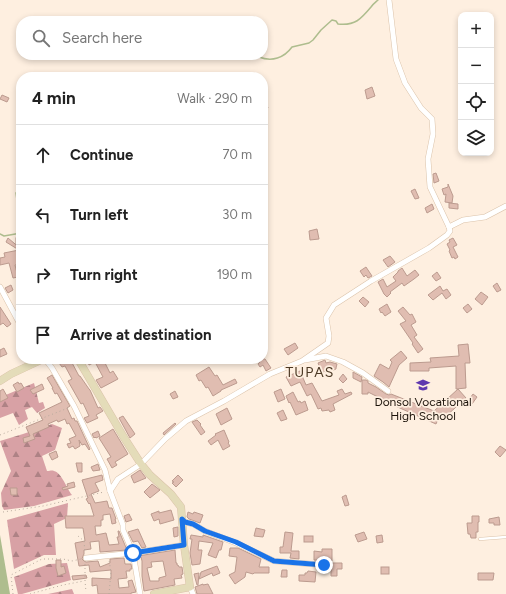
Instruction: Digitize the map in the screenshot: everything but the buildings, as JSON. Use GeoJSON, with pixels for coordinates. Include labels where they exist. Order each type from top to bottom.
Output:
{"type":"FeatureCollection","features":[{"type":"Feature","properties":{"kind":"main road"},"geometry":{"type":"LineString","coordinates":[[0,381],[33,364]]}},
{"type":"Feature","properties":{"kind":"main road"},"geometry":{"type":"LineString","coordinates":[[81,364],[141,464],[150,475],[171,494],[181,507],[184,545],[191,591],[154,594]]}},
{"type":"Feature","properties":{"kind":"street"},"geometry":{"type":"LineString","coordinates":[[110,491],[118,479],[141,464],[186,420],[270,374],[302,360],[328,343],[329,336],[326,318],[334,305],[371,281],[429,248],[447,235],[450,231],[430,187],[428,159],[433,134],[432,119],[421,108],[405,83],[396,59],[388,0]]}},
{"type":"Feature","properties":{"kind":"street"},"geometry":{"type":"LineString","coordinates":[[449,227],[463,220],[485,217],[506,206]]}},
{"type":"Feature","properties":{"kind":"street"},"geometry":{"type":"LineString","coordinates":[[0,287],[16,317]]}},
{"type":"Feature","properties":{"kind":"street"},"geometry":{"type":"LineString","coordinates":[[302,360],[326,356],[343,362],[363,373],[388,391]]}},
{"type":"Feature","properties":{"kind":"street"},"geometry":{"type":"LineString","coordinates":[[48,364],[74,406],[105,470],[110,491],[133,553],[140,594]]}},
{"type":"Feature","properties":{"kind":"street"},"geometry":{"type":"LineString","coordinates":[[182,519],[185,522],[193,524],[205,531],[236,542],[274,561],[324,565]]}},
{"type":"Feature","properties":{"kind":"street"},"geometry":{"type":"LineString","coordinates":[[86,558],[133,553],[184,545]]}},
{"type":"Feature","properties":{"kind":"lane"},"geometry":{"type":"LineString","coordinates":[[480,539],[506,537]]}},
{"type":"Feature","properties":{"kind":"path"},"geometry":{"type":"LineString","coordinates":[[0,435],[74,406]]}},
{"type":"Feature","properties":{"kind":"path"},"geometry":{"type":"LineString","coordinates":[[3,512],[43,506],[110,491]]}},
{"type":"Feature","properties":{"kind":"path"},"geometry":{"type":"LineString","coordinates":[[109,556],[111,572],[109,594]]}},
{"type":"Feature","properties":{"kind":"path"},"geometry":{"type":"LineString","coordinates":[[14,594],[11,575],[42,559],[63,559],[72,561],[86,558]]}},
{"type":"Feature","properties":{"kind":"path"},"geometry":{"type":"LineString","coordinates":[[30,594],[63,584],[85,581]]}},
{"type":"Feature","properties":{"kind":"green space"},"geometry":{"type":"Polygon","coordinates":[[[34,383],[39,403],[43,402],[45,408],[37,413],[32,407],[25,410],[28,419],[19,425],[13,413],[0,418],[0,395],[1,397],[34,383]]]}},
{"type":"Feature","properties":{"kind":"green space"},"geometry":{"type":"Polygon","coordinates":[[[52,424],[62,428],[55,450],[42,456],[47,471],[57,472],[72,495],[34,506],[4,510],[2,506],[1,493],[11,471],[0,441],[52,424]]]}},
{"type":"Feature","properties":{"kind":"green space"},"geometry":{"type":"Polygon","coordinates":[[[68,503],[67,518],[54,524],[56,555],[44,555],[14,569],[7,520],[68,503]]]}},
{"type":"Feature","properties":{"kind":"green space"},"geometry":{"type":"Polygon","coordinates":[[[67,563],[71,580],[18,594],[14,577],[49,564],[67,563]]]}},
{"type":"Feature","properties":{"kind":"green space"},"geometry":{"type":"Polygon","coordinates":[[[72,589],[74,594],[48,594],[72,589]]]}},
{"type":"Feature","properties":{"kind":"shaded area"},"geometry":{"type":"Polygon","coordinates":[[[0,535],[10,594],[0,594],[0,535]]]}},
{"type":"Feature","properties":{"kind":"waterway"},"geometry":{"type":"LineString","coordinates":[[268,59],[277,58],[285,54],[292,47],[309,43],[332,20],[336,21],[338,24],[349,24],[357,21],[378,0]]}},
{"type":"Feature","properties":{"kind":"waterway"},"geometry":{"type":"LineString","coordinates":[[0,234],[4,236],[16,234]]}},
{"type":"Feature","properties":{"kind":"place","name":"Donsol Vocational High School"},"geometry":{"type":"Point","coordinates":[423,385]}},
{"type":"Feature","properties":{"kind":"district","name":"TUPAS"},"geometry":{"type":"Point","coordinates":[310,372]}},
{"type":"Feature","properties":{"kind":"route"},"geometry":{"type":"LineString","coordinates":[[133,553],[184,545],[182,519],[185,522],[193,524],[205,531],[236,542],[274,561],[324,565]]}}]}
